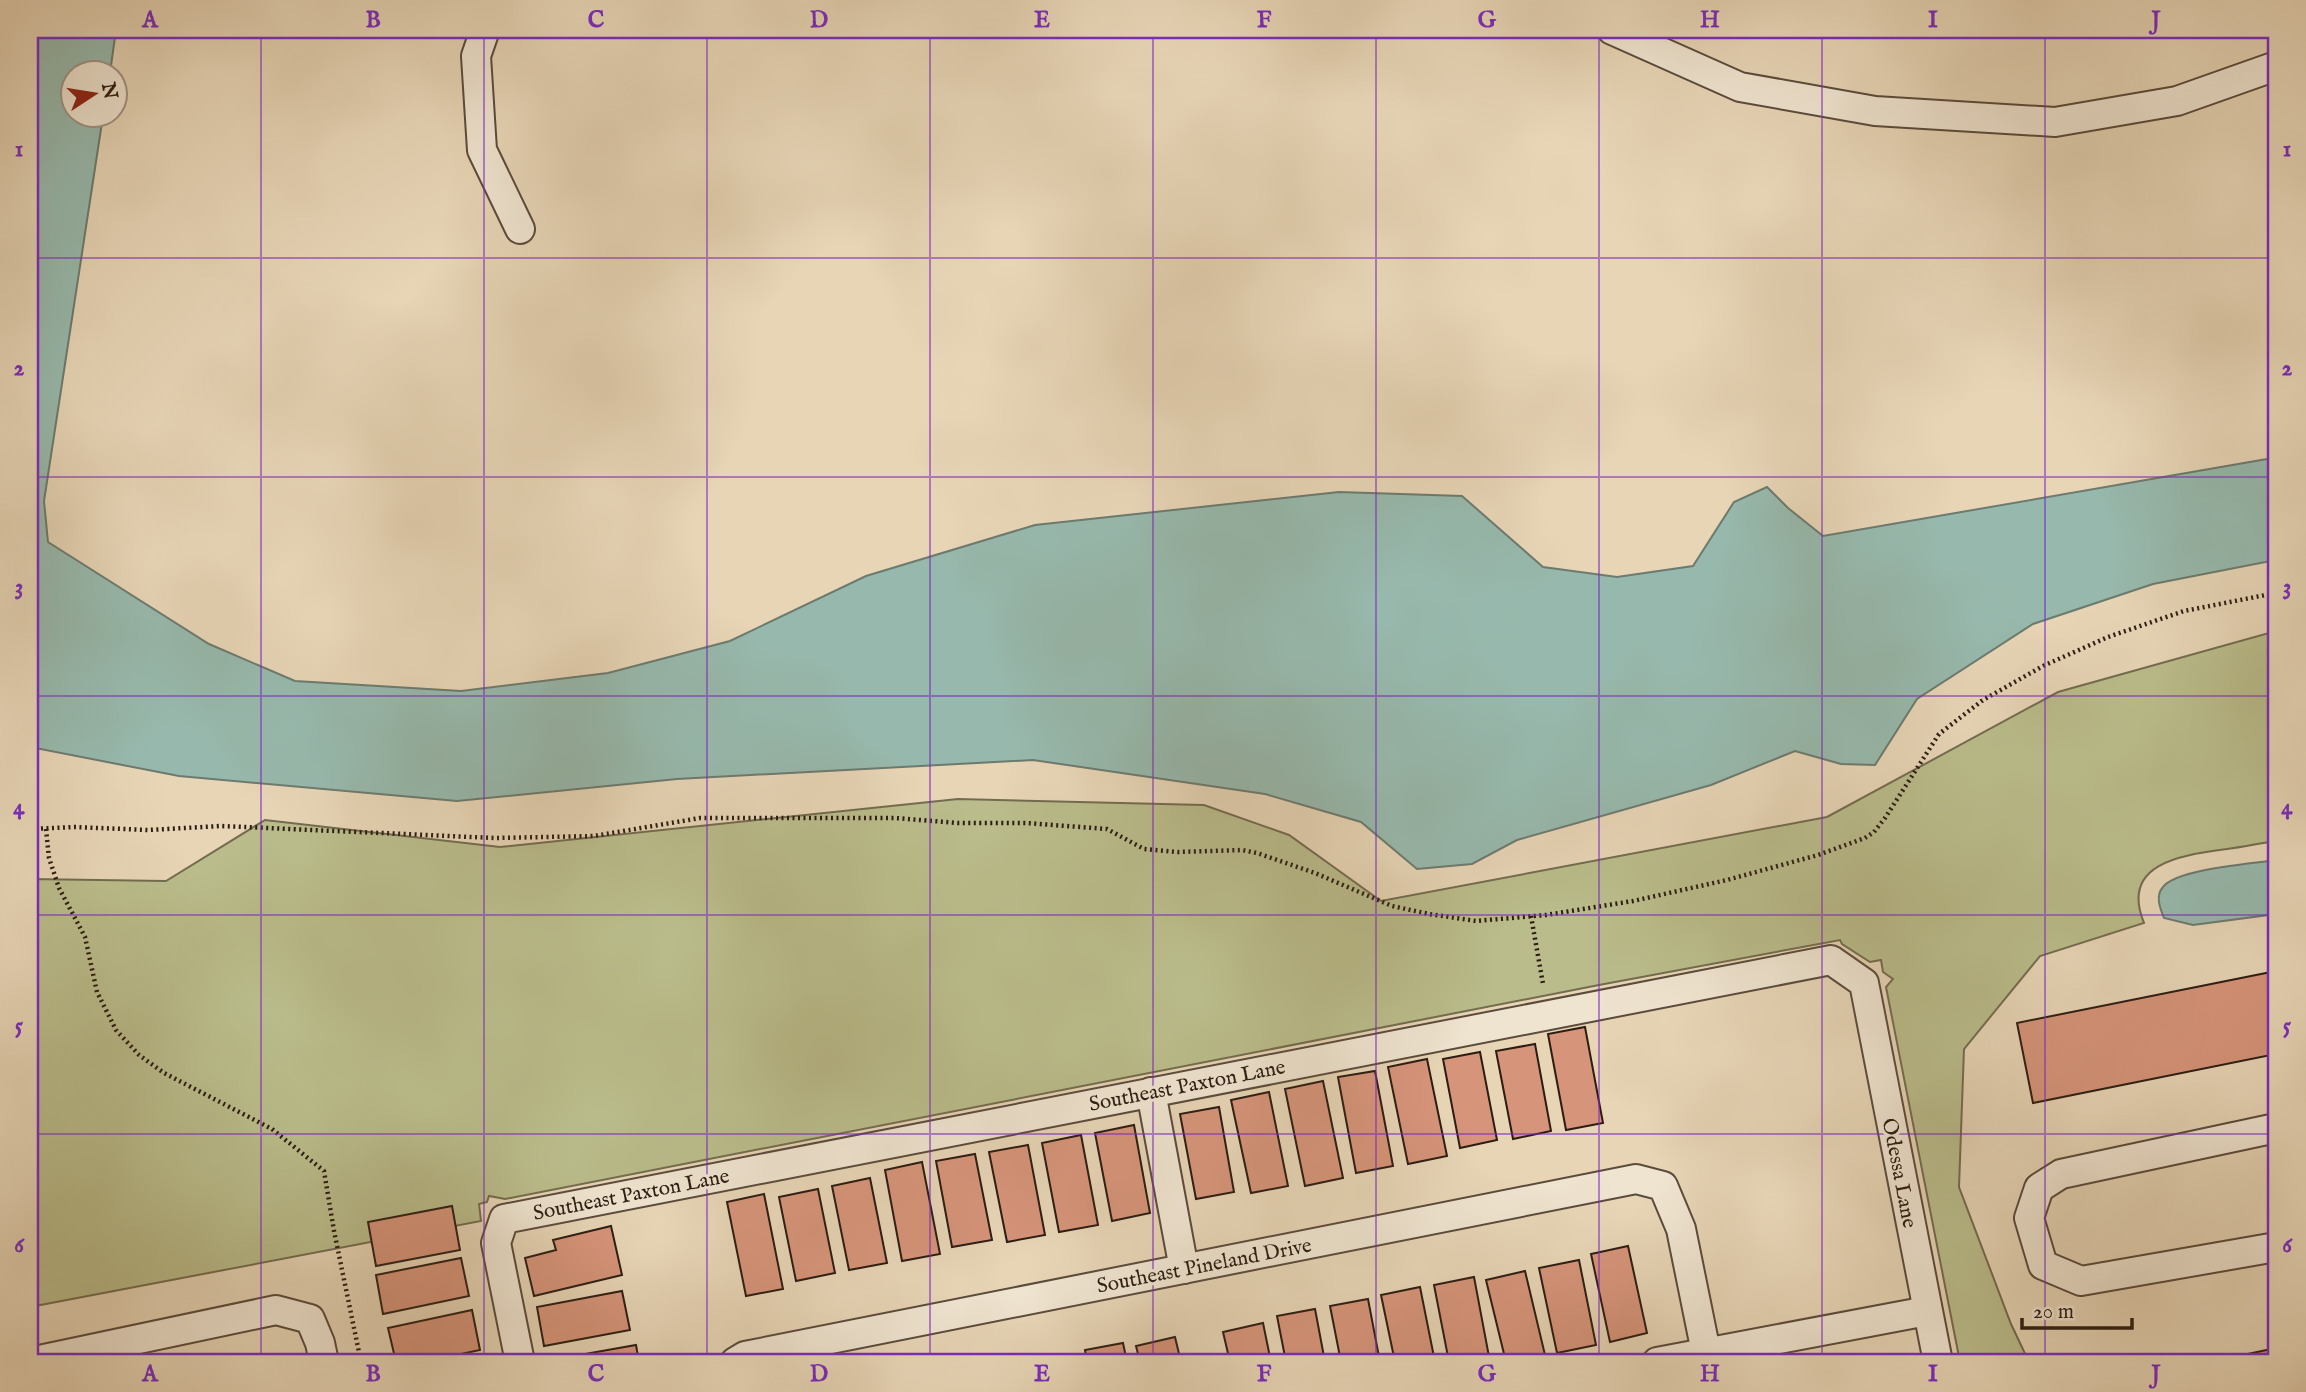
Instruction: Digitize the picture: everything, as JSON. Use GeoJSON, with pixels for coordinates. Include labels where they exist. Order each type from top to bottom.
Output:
{"type":"FeatureCollection","features":[{"type":"Feature","properties":{"kind":"street"},"geometry":{"type":"LineString","coordinates":[[485,30],[476,56],[482,149],[520,229]]}},
{"type":"Feature","properties":{"kind":"street"},"geometry":{"type":"LineString","coordinates":[[1612,30],[1740,87],[1874,111],[2055,122],[2177,101],[2276,66]]}},
{"type":"Feature","properties":{"kind":"street","name":"Southeast Paxton Lane"},"geometry":{"type":"LineString","coordinates":[[520,1362],[496,1243],[504,1219],[1831,960],[1864,983]]}},
{"type":"Feature","properties":{"kind":"street","name":"Odessa Lane"},"geometry":{"type":"LineString","coordinates":[[1864,983],[1938,1362]]}},
{"type":"Feature","properties":{"kind":"street"},"geometry":{"type":"LineString","coordinates":[[1151,1092],[1184,1269]]}},
{"type":"Feature","properties":{"kind":"street"},"geometry":{"type":"LineString","coordinates":[[2276,1128],[2061,1174],[2039,1188],[2029,1218],[2043,1265],[2081,1281],[2276,1247]]}},
{"type":"Feature","properties":{"kind":"street","name":"Southeast Pineland Drive"},"geometry":{"type":"LineString","coordinates":[[740,1359],[1636,1179],[1663,1186],[1681,1229],[1707,1357]]}},
{"type":"Feature","properties":{"kind":"street"},"geometry":{"type":"LineString","coordinates":[[30,1362],[276,1310],[310,1319],[324,1362]]}},
{"type":"Feature","properties":{"kind":"street"},"geometry":{"type":"LineString","coordinates":[[1657,1362],[1707,1357],[1927,1311]]}},
{"type":"Feature","properties":{"kind":"path"},"geometry":{"type":"LineString","coordinates":[[30,829],[74,827],[148,830],[221,826],[507,838],[594,836],[700,818],[895,818],[958,823],[1026,823],[1107,830],[1144,849],[1178,852],[1242,850],[1257,853],[1306,869],[1392,906],[1429,914],[1476,921],[1531,916],[1621,903],[1727,880],[1818,855],[1865,838],[1874,832],[1885,818],[1939,734],[1983,700],[2043,666],[2108,637],[2184,611],[2276,593]]}},
{"type":"Feature","properties":{"kind":"path"},"geometry":{"type":"LineString","coordinates":[[46,829],[49,858],[55,879],[85,937],[97,992],[116,1030],[139,1055],[164,1073],[272,1129],[324,1171],[361,1362]]}},
{"type":"Feature","properties":{"kind":"path"},"geometry":{"type":"LineString","coordinates":[[1531,916],[1548,1014]]}},
{"type":"Feature","properties":{"kind":"green space"},"geometry":{"type":"Polygon","coordinates":[[[2276,631],[2276,841],[2192,855],[2160,865],[2148,874],[2140,887],[2139,903],[2144,923],[2040,956],[1964,1049],[1959,1187],[2011,1324],[2029,1362],[1960,1362],[1886,987],[1893,979],[1883,972],[1881,960],[1870,962],[1840,940],[505,1199],[489,1196],[487,1202],[479,1204],[481,1221],[30,1307],[30,879],[166,881],[265,820],[500,847],[958,799],[1204,805],[1289,835],[1381,901],[1827,817],[2058,692],[2276,631]]]}},
{"type":"Feature","properties":{"kind":"water"},"geometry":{"type":"Polygon","coordinates":[[[30,30],[116,30],[112,60],[60,60],[60,130],[101,130],[44,501],[48,542],[209,644],[295,681],[461,691],[608,673],[730,641],[866,576],[1035,525],[1339,492],[1462,496],[1543,567],[1617,577],[1693,566],[1734,502],[1767,487],[1823,536],[2276,456],[2276,560],[2153,584],[2033,624],[1917,699],[1875,765],[1841,764],[1795,751],[1711,785],[1517,840],[1472,864],[1417,869],[1361,822],[1265,794],[1033,760],[677,779],[457,801],[179,776],[30,747],[30,30]]]}},
{"type":"Feature","properties":{"kind":"water"},"geometry":{"type":"Polygon","coordinates":[[[2276,860],[2276,914],[2193,925],[2164,918],[2159,894],[2171,881],[2198,872],[2276,860]]]}},
{"type":"Feature","properties":{"kind":"building"},"geometry":{"type":"Polygon","coordinates":[[[2276,971],[2276,1054],[2033,1103],[2017,1023],[2276,971]]]}},
{"type":"Feature","properties":{"kind":"building"},"geometry":{"type":"Polygon","coordinates":[[[1585,1027],[1603,1123],[1566,1130],[1548,1034],[1585,1027]]]}},
{"type":"Feature","properties":{"kind":"building"},"geometry":{"type":"Polygon","coordinates":[[[1535,1044],[1551,1131],[1513,1139],[1496,1051],[1535,1044]]]}},
{"type":"Feature","properties":{"kind":"building"},"geometry":{"type":"Polygon","coordinates":[[[1480,1052],[1497,1140],[1460,1148],[1443,1059],[1480,1052]]]}},
{"type":"Feature","properties":{"kind":"building"},"geometry":{"type":"Polygon","coordinates":[[[1427,1059],[1447,1156],[1408,1164],[1388,1067],[1427,1059]]]}},
{"type":"Feature","properties":{"kind":"building"},"geometry":{"type":"Polygon","coordinates":[[[1375,1071],[1393,1166],[1356,1173],[1338,1077],[1375,1071]]]}},
{"type":"Feature","properties":{"kind":"building"},"geometry":{"type":"Polygon","coordinates":[[[1323,1081],[1343,1178],[1305,1186],[1285,1089],[1323,1081]]]}},
{"type":"Feature","properties":{"kind":"building"},"geometry":{"type":"Polygon","coordinates":[[[1269,1092],[1288,1186],[1251,1193],[1231,1100],[1269,1092]]]}},
{"type":"Feature","properties":{"kind":"building"},"geometry":{"type":"Polygon","coordinates":[[[1219,1107],[1234,1192],[1196,1199],[1180,1114],[1219,1107]]]}},
{"type":"Feature","properties":{"kind":"building"},"geometry":{"type":"Polygon","coordinates":[[[1134,1125],[1150,1213],[1112,1221],[1095,1133],[1134,1125]]]}},
{"type":"Feature","properties":{"kind":"building"},"geometry":{"type":"Polygon","coordinates":[[[1081,1135],[1098,1225],[1059,1232],[1042,1143],[1081,1135]]]}},
{"type":"Feature","properties":{"kind":"building"},"geometry":{"type":"Polygon","coordinates":[[[1028,1145],[1045,1235],[1007,1242],[989,1152],[1028,1145]]]}},
{"type":"Feature","properties":{"kind":"building"},"geometry":{"type":"Polygon","coordinates":[[[975,1154],[992,1240],[952,1247],[936,1161],[975,1154]]]}},
{"type":"Feature","properties":{"kind":"building"},"geometry":{"type":"Polygon","coordinates":[[[922,1162],[940,1254],[902,1261],[885,1170],[922,1162]]]}},
{"type":"Feature","properties":{"kind":"building"},"geometry":{"type":"Polygon","coordinates":[[[870,1178],[887,1263],[849,1270],[832,1186],[870,1178]]]}},
{"type":"Feature","properties":{"kind":"building"},"geometry":{"type":"Polygon","coordinates":[[[818,1189],[835,1273],[796,1281],[779,1197],[818,1189]]]}},
{"type":"Feature","properties":{"kind":"building"},"geometry":{"type":"Polygon","coordinates":[[[764,1194],[783,1289],[746,1296],[727,1202],[764,1194]]]}},
{"type":"Feature","properties":{"kind":"building"},"geometry":{"type":"Polygon","coordinates":[[[452,1206],[460,1250],[376,1266],[368,1222],[452,1206]]]}},
{"type":"Feature","properties":{"kind":"building"},"geometry":{"type":"Polygon","coordinates":[[[611,1226],[622,1275],[534,1296],[525,1258],[556,1250],[553,1240],[611,1226]]]}},
{"type":"Feature","properties":{"kind":"building"},"geometry":{"type":"Polygon","coordinates":[[[1628,1246],[1647,1333],[1610,1342],[1591,1254],[1628,1246]]]}},
{"type":"Feature","properties":{"kind":"building"},"geometry":{"type":"Polygon","coordinates":[[[461,1258],[469,1296],[383,1314],[376,1275],[461,1258]]]}},
{"type":"Feature","properties":{"kind":"building"},"geometry":{"type":"Polygon","coordinates":[[[1579,1260],[1596,1345],[1557,1353],[1539,1268],[1579,1260]]]}},
{"type":"Feature","properties":{"kind":"building"},"geometry":{"type":"Polygon","coordinates":[[[1525,1271],[1545,1355],[1506,1362],[1486,1280],[1525,1271]]]}},
{"type":"Feature","properties":{"kind":"building"},"geometry":{"type":"Polygon","coordinates":[[[1474,1277],[1490,1362],[1449,1362],[1434,1285],[1474,1277]]]}},
{"type":"Feature","properties":{"kind":"building"},"geometry":{"type":"Polygon","coordinates":[[[1420,1287],[1435,1362],[1395,1362],[1381,1295],[1420,1287]]]}},
{"type":"Feature","properties":{"kind":"building"},"geometry":{"type":"Polygon","coordinates":[[[622,1291],[630,1330],[544,1346],[537,1307],[622,1291]]]}},
{"type":"Feature","properties":{"kind":"building"},"geometry":{"type":"Polygon","coordinates":[[[1368,1299],[1380,1362],[1341,1362],[1330,1306],[1368,1299]]]}},
{"type":"Feature","properties":{"kind":"building"},"geometry":{"type":"Polygon","coordinates":[[[1315,1309],[1325,1362],[1286,1362],[1277,1316],[1315,1309]]]}},
{"type":"Feature","properties":{"kind":"building"},"geometry":{"type":"Polygon","coordinates":[[[472,1310],[480,1350],[423,1362],[396,1362],[388,1328],[472,1310]]]}},
{"type":"Feature","properties":{"kind":"building"},"geometry":{"type":"Polygon","coordinates":[[[1263,1323],[1271,1362],[1230,1362],[1223,1332],[1263,1323]]]}},
{"type":"Feature","properties":{"kind":"building"},"geometry":{"type":"Polygon","coordinates":[[[1175,1337],[1181,1362],[1140,1362],[1136,1346],[1175,1337]]]}},
{"type":"Feature","properties":{"kind":"building"},"geometry":{"type":"Polygon","coordinates":[[[1123,1343],[1127,1362],[1087,1362],[1085,1350],[1123,1343]]]}},
{"type":"Feature","properties":{"kind":"building"},"geometry":{"type":"Polygon","coordinates":[[[636,1345],[639,1362],[551,1362],[551,1360],[636,1345]]]}},
{"type":"Feature","properties":{"kind":"building"},"geometry":{"type":"Polygon","coordinates":[[[2276,1348],[2276,1362],[2210,1362],[2276,1348]]]}}]}
